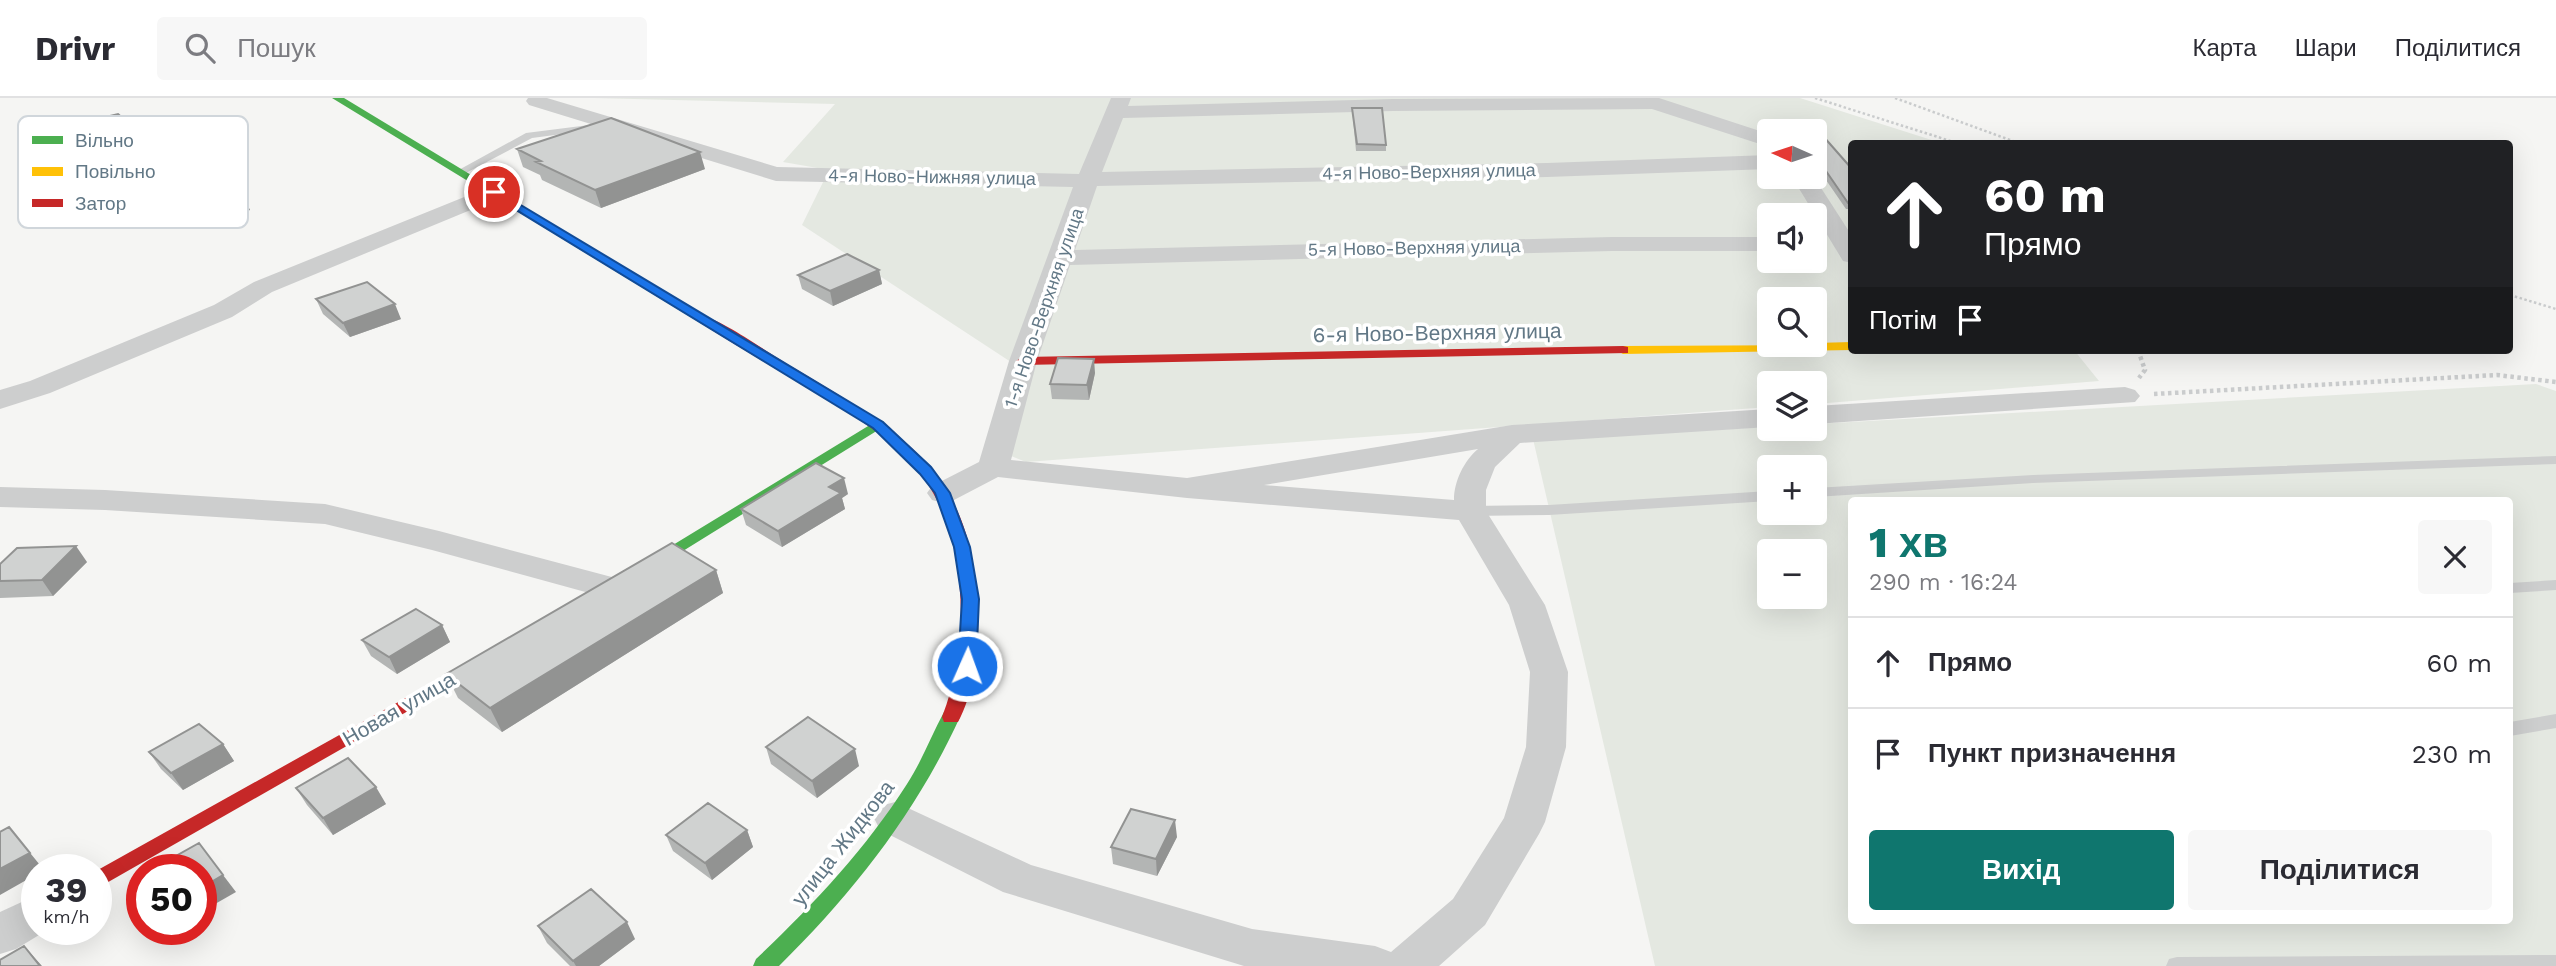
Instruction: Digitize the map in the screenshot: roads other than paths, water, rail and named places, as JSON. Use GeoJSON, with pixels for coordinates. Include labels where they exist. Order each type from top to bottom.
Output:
{"type":"FeatureCollection","features":[{"type":"Feature","properties":{"kind":"main road"},"geometry":{"type":"LineString","coordinates":[[337,98],[878,425],[926,471],[943,493]]}},
{"type":"Feature","properties":{"kind":"main road","name":"6-я Ново-Верхняя улица"},"geometry":{"type":"LineString","coordinates":[[1023,361],[1848,346]]}},
{"type":"Feature","properties":{"kind":"main road"},"geometry":{"type":"LineString","coordinates":[[599,595],[878,425]]}},
{"type":"Feature","properties":{"kind":"main road","name":"улица Жидкова"},"geometry":{"type":"LineString","coordinates":[[764,966],[831,898],[895,818],[935,751],[955,707],[967,666],[970,599],[962,547],[943,493]]}},
{"type":"Feature","properties":{"kind":"main road","name":"Новая улица"},"geometry":{"type":"LineString","coordinates":[[112,872],[515,643]]}},
{"type":"Feature","properties":{"kind":"street"},"geometry":{"type":"LineString","coordinates":[[1118,105],[1646,100],[1757,137]]}},
{"type":"Feature","properties":{"kind":"street","name":"4-я Ново-Нижняя улица"},"geometry":{"type":"LineString","coordinates":[[536,101],[776,174],[1088,180]]}},
{"type":"Feature","properties":{"kind":"street","name":"1-я Ново-Верхняя улица"},"geometry":{"type":"LineString","coordinates":[[993,467],[1023,361],[1059,257],[1118,105]]}},
{"type":"Feature","properties":{"kind":"street","name":"4-я Ново-Верхняя улица"},"geometry":{"type":"LineString","coordinates":[[1088,180],[1757,162]]}},
{"type":"Feature","properties":{"kind":"street"},"geometry":{"type":"LineString","coordinates":[[1810,189],[1848,249]]}},
{"type":"Feature","properties":{"kind":"street"},"geometry":{"type":"LineString","coordinates":[[0,400],[40,387],[223,311],[263,287],[494,192]]}},
{"type":"Feature","properties":{"kind":"street","name":"5-я Ново-Верхняя улица"},"geometry":{"type":"LineString","coordinates":[[1059,257],[1612,244],[1757,244]]}},
{"type":"Feature","properties":{"kind":"street"},"geometry":{"type":"LineString","coordinates":[[1827,248],[1848,251]]}},
{"type":"Feature","properties":{"kind":"street"},"geometry":{"type":"LineString","coordinates":[[1827,414],[2126,396]]}},
{"type":"Feature","properties":{"kind":"street"},"geometry":{"type":"LineString","coordinates":[[1187,488],[1512,434],[1757,419]]}},
{"type":"Feature","properties":{"kind":"street"},"geometry":{"type":"LineString","coordinates":[[1407,966],[1469,912],[1524,822],[1546,747],[1549,672],[1527,604],[1470,511],[1470,489],[1481,463],[1512,434]]}},
{"type":"Feature","properties":{"kind":"street"},"geometry":{"type":"LineString","coordinates":[[943,493],[993,467],[1187,488],[1470,511]]}},
{"type":"Feature","properties":{"kind":"street"},"geometry":{"type":"LineString","coordinates":[[0,498],[260,508],[325,514],[439,541],[599,595]]}},
{"type":"Feature","properties":{"kind":"street"},"geometry":{"type":"LineString","coordinates":[[895,818],[1019,879],[1257,958],[1375,966]]}},
{"type":"Feature","properties":{"kind":"street"},"geometry":{"type":"LineString","coordinates":[[0,935],[21,923]]}},
{"type":"Feature","properties":{"kind":"lane"},"geometry":{"type":"LineString","coordinates":[[460,172],[530,135],[552,120],[562,109]]}},
{"type":"Feature","properties":{"kind":"lane"},"geometry":{"type":"LineString","coordinates":[[530,135],[581,127],[617,126]]}},
{"type":"Feature","properties":{"kind":"lane"},"geometry":{"type":"LineString","coordinates":[[1827,492],[2033,480],[2556,460]]}},
{"type":"Feature","properties":{"kind":"lane"},"geometry":{"type":"LineString","coordinates":[[1470,511],[1562,509],[1757,497]]}},
{"type":"Feature","properties":{"kind":"lane"},"geometry":{"type":"LineString","coordinates":[[2513,588],[2556,585]]}},
{"type":"Feature","properties":{"kind":"lane"},"geometry":{"type":"LineString","coordinates":[[2513,728],[2556,721]]}},
{"type":"Feature","properties":{"kind":"lane"},"geometry":{"type":"LineString","coordinates":[[2177,966],[2556,964]]}}]}
